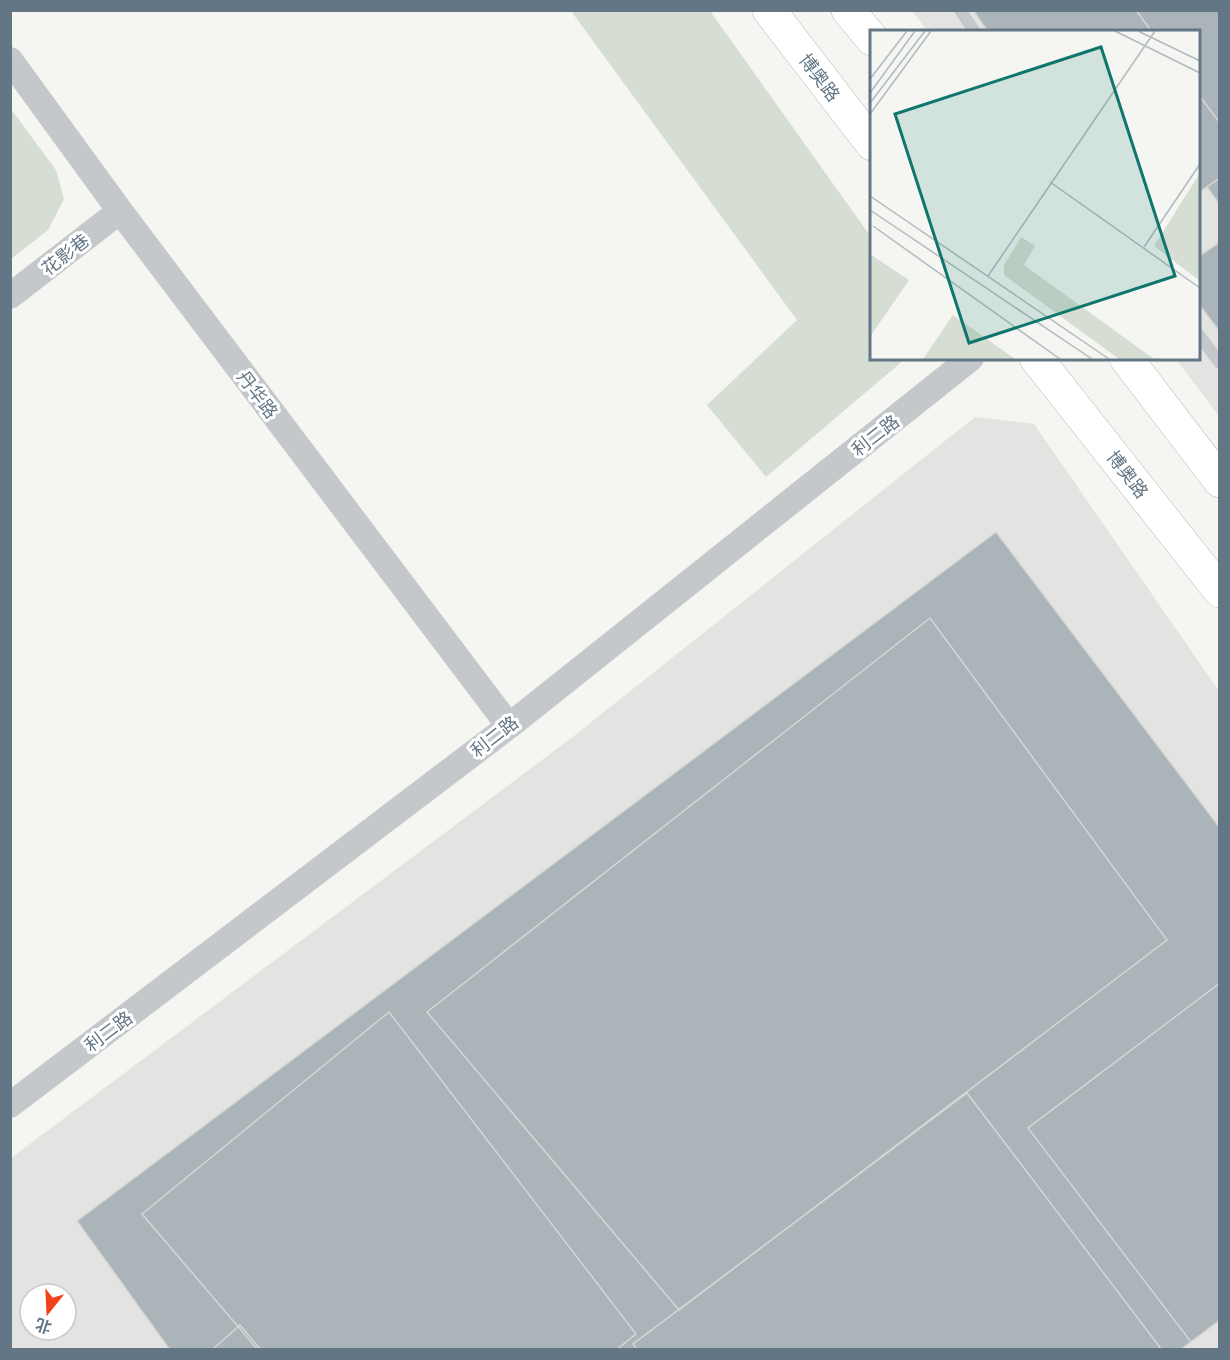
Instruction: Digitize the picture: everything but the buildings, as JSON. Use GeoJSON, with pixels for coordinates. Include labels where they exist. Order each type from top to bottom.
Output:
{"type":"FeatureCollection","features":[{"type":"Feature","properties":{"kind":"main road","name":"博奥路"},"geometry":{"type":"LineString","coordinates":[[769,10],[870,141]]}},
{"type":"Feature","properties":{"kind":"main road"},"geometry":{"type":"LineString","coordinates":[[848,10],[870,37]]}},
{"type":"Feature","properties":{"kind":"main road","name":"博奥路"},"geometry":{"type":"LineString","coordinates":[[1038,360],[1220,591]]}},
{"type":"Feature","properties":{"kind":"main road"},"geometry":{"type":"LineString","coordinates":[[1128,360],[1220,481]]}},
{"type":"Feature","properties":{"kind":"street","name":"丹华路"},"geometry":{"type":"LineString","coordinates":[[10,60],[120,211],[509,726]]}},
{"type":"Feature","properties":{"kind":"street","name":"花影巷"},"geometry":{"type":"LineString","coordinates":[[10,296],[120,211]]}},
{"type":"Feature","properties":{"kind":"street","name":"利二路"},"geometry":{"type":"LineString","coordinates":[[10,1106],[509,726],[968,360]]}},
{"type":"Feature","properties":{"kind":"lane"},"geometry":{"type":"LineString","coordinates":[[960,10],[974,30]]}},
{"type":"Feature","properties":{"kind":"lane"},"geometry":{"type":"LineString","coordinates":[[1200,337],[1220,363]]}},
{"type":"Feature","properties":{"kind":"shaded area"},"geometry":{"type":"Polygon","coordinates":[[[571,11],[710,11],[870,236],[870,360],[904,360],[766,477],[707,405],[797,320],[571,11]]]}},
{"type":"Feature","properties":{"kind":"shaded area"},"geometry":{"type":"Polygon","coordinates":[[[912,11],[1219,11],[1219,416],[1177,360],[1200,360],[1200,30],[927,30],[912,11]]]}},
{"type":"Feature","properties":{"kind":"shaded area"},"geometry":{"type":"Polygon","coordinates":[[[11,109],[56,170],[64,199],[48,230],[11,259],[11,109]]]}},
{"type":"Feature","properties":{"kind":"shaded area"},"geometry":{"type":"Polygon","coordinates":[[[975,417],[1034,424],[1219,691],[1219,1349],[11,1350],[11,1158],[570,739],[975,417]]]}}]}
